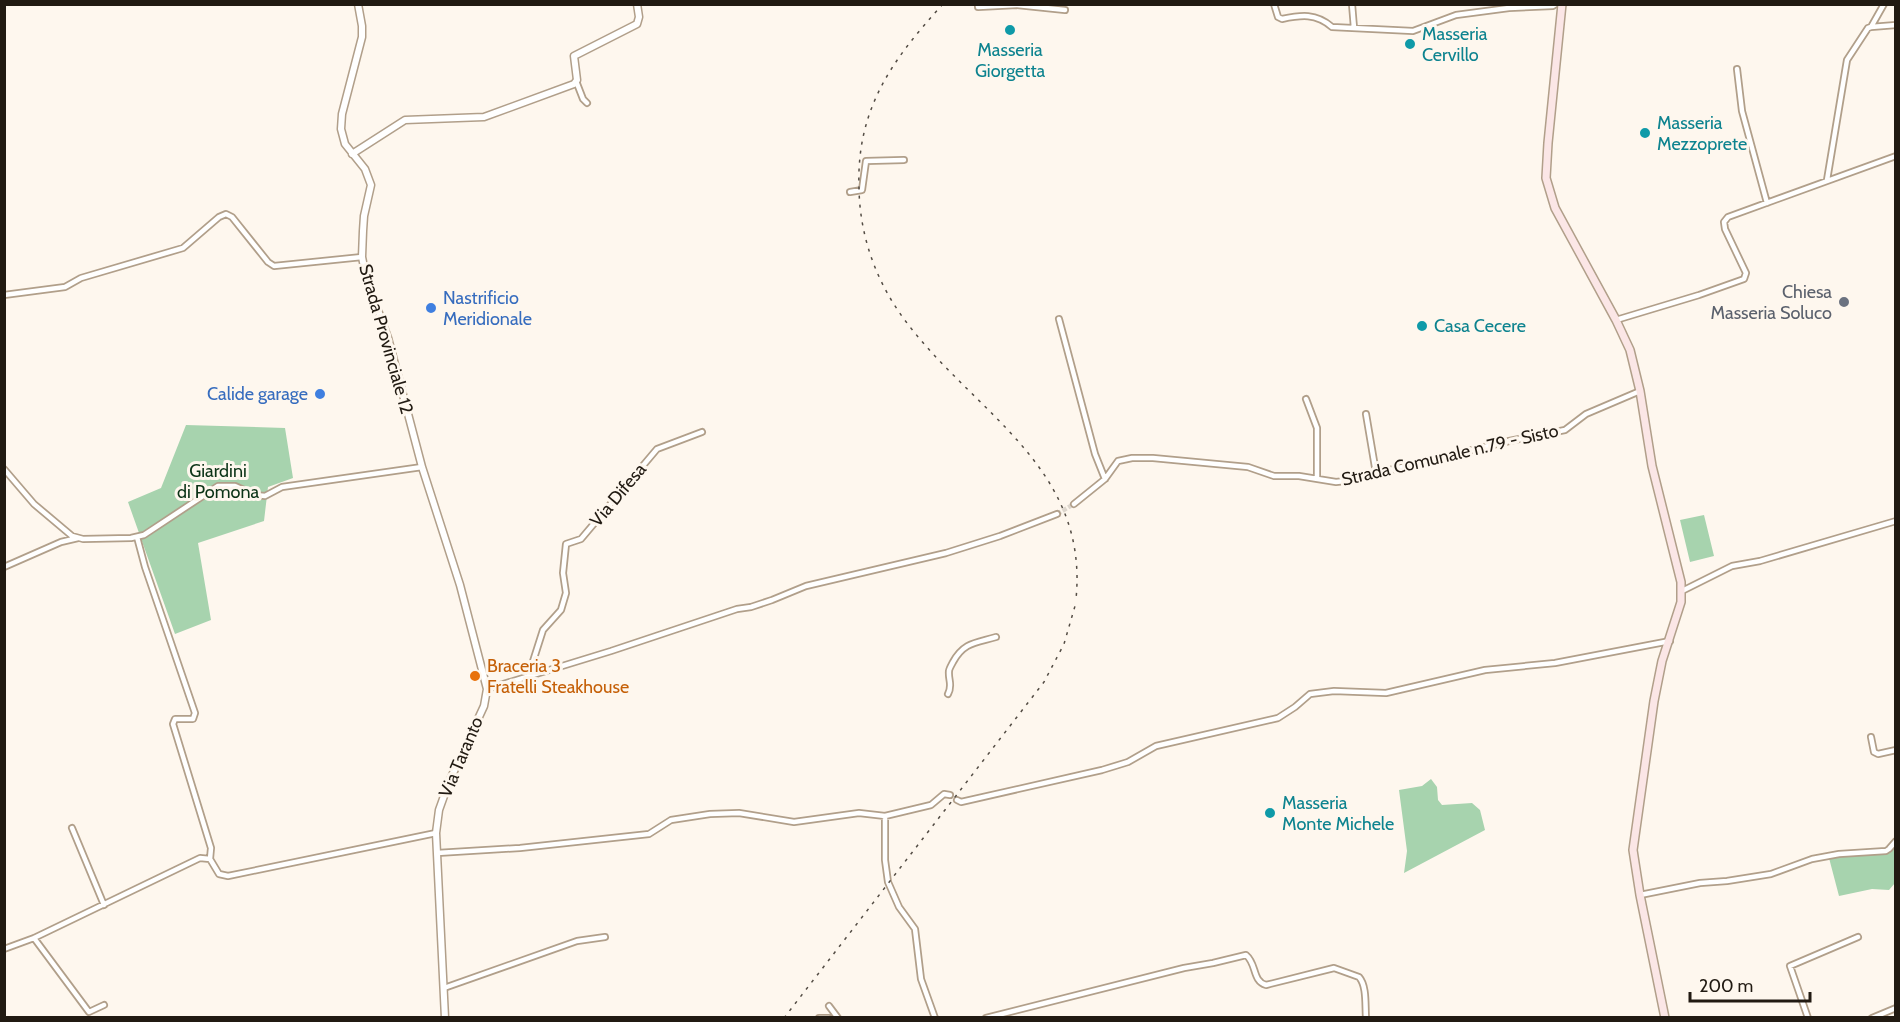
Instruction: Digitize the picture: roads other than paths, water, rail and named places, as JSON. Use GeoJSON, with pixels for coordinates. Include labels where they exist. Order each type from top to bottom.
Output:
{"type":"FeatureCollection","features":[{"type":"Feature","properties":{"kind":"main road"},"geometry":{"type":"LineString","coordinates":[[1562,4],[1546,178],[1555,208],[1630,350],[1640,391],[1652,466],[1679,570],[1682,591],[1681,602],[1662,661],[1654,700],[1634,840],[1634,862],[1665,1017]]}},
{"type":"Feature","properties":{"kind":"street","name":"Strada Provinciale 12"},"geometry":{"type":"LineString","coordinates":[[358,4],[362,37],[342,114],[341,129],[345,144],[369,176],[371,185],[364,216],[362,257],[366,277],[388,338],[422,467],[457,573],[487,689]]}},
{"type":"Feature","properties":{"kind":"street"},"geometry":{"type":"LineString","coordinates":[[587,103],[576,81],[574,56],[637,24],[639,21],[637,4]]}},
{"type":"Feature","properties":{"kind":"street"},"geometry":{"type":"LineString","coordinates":[[978,4],[978,8],[1017,5],[1065,10]]}},
{"type":"Feature","properties":{"kind":"street"},"geometry":{"type":"LineString","coordinates":[[1274,4],[1278,17],[1282,19],[1312,16],[1323,19],[1332,27],[1413,31],[1456,15],[1556,4]]}},
{"type":"Feature","properties":{"kind":"street"},"geometry":{"type":"LineString","coordinates":[[1352,4],[1354,28]]}},
{"type":"Feature","properties":{"kind":"street"},"geometry":{"type":"LineString","coordinates":[[1827,180],[1847,60],[1868,28],[1871,27],[1884,4]]}},
{"type":"Feature","properties":{"kind":"street"},"geometry":{"type":"LineString","coordinates":[[1871,27],[1896,25]]}},
{"type":"Feature","properties":{"kind":"street"},"geometry":{"type":"LineString","coordinates":[[1737,69],[1742,111],[1767,203]]}},
{"type":"Feature","properties":{"kind":"street"},"geometry":{"type":"LineString","coordinates":[[352,154],[405,120],[484,117],[570,86],[576,81]]}},
{"type":"Feature","properties":{"kind":"street"},"geometry":{"type":"LineString","coordinates":[[1616,320],[1744,279],[1746,273],[1724,222],[1728,217],[1896,156]]}},
{"type":"Feature","properties":{"kind":"street"},"geometry":{"type":"LineString","coordinates":[[850,192],[862,190],[866,161],[904,160]]}},
{"type":"Feature","properties":{"kind":"street"},"geometry":{"type":"LineString","coordinates":[[4,295],[65,287],[81,278],[183,248],[219,217],[226,214],[232,217],[268,262],[274,266],[362,257]]}},
{"type":"Feature","properties":{"kind":"street"},"geometry":{"type":"LineString","coordinates":[[1059,319],[1095,454],[1105,479]]}},
{"type":"Feature","properties":{"kind":"street","name":"Strada Comunale n.79 - Sisto"},"geometry":{"type":"LineString","coordinates":[[1074,504],[1105,479],[1118,461],[1132,458],[1248,467],[1274,476],[1345,481],[1509,441],[1565,430],[1586,414],[1640,391]]}},
{"type":"Feature","properties":{"kind":"street"},"geometry":{"type":"LineString","coordinates":[[1306,399],[1317,428],[1317,478]]}},
{"type":"Feature","properties":{"kind":"street"},"geometry":{"type":"LineString","coordinates":[[1366,414],[1376,473]]}},
{"type":"Feature","properties":{"kind":"street","name":"Via Difesa"},"geometry":{"type":"LineString","coordinates":[[528,677],[543,630],[561,610],[566,593],[563,573],[566,544],[581,539],[657,449],[702,432]]}},
{"type":"Feature","properties":{"kind":"street"},"geometry":{"type":"LineString","coordinates":[[4,567],[78,537],[144,535],[218,486],[235,486],[255,495],[265,496],[282,487],[422,467]]}},
{"type":"Feature","properties":{"kind":"street"},"geometry":{"type":"LineString","coordinates":[[4,469],[34,504],[69,534],[78,537]]}},
{"type":"Feature","properties":{"kind":"street"},"geometry":{"type":"LineString","coordinates":[[487,689],[736,609],[751,607],[806,586],[946,553],[1000,536],[1057,514]]}},
{"type":"Feature","properties":{"kind":"street"},"geometry":{"type":"LineString","coordinates":[[1682,591],[1732,566],[1760,561],[1896,521]]}},
{"type":"Feature","properties":{"kind":"street"},"geometry":{"type":"LineString","coordinates":[[137,537],[195,713],[193,718],[175,719],[173,724],[211,848],[210,859],[219,874],[228,876],[436,833]]}},
{"type":"Feature","properties":{"kind":"street"},"geometry":{"type":"LineString","coordinates":[[948,694],[951,687],[949,670],[957,654],[969,644],[996,637]]}},
{"type":"Feature","properties":{"kind":"street"},"geometry":{"type":"LineString","coordinates":[[957,800],[961,802],[1102,770],[1128,762],[1156,746],[1278,718],[1295,708],[1311,694],[1334,691],[1386,693],[1485,670],[1555,663],[1670,640]]}},
{"type":"Feature","properties":{"kind":"street","name":"Via Taranto"},"geometry":{"type":"LineString","coordinates":[[445,1017],[436,833],[443,798],[484,706],[487,689]]}},
{"type":"Feature","properties":{"kind":"street"},"geometry":{"type":"LineString","coordinates":[[1871,737],[1874,752],[1878,754],[1896,750]]}},
{"type":"Feature","properties":{"kind":"street"},"geometry":{"type":"LineString","coordinates":[[437,853],[519,848],[650,834],[671,820],[710,814],[740,813],[794,822],[859,813],[885,816],[931,805],[944,794],[950,795]]}},
{"type":"Feature","properties":{"kind":"street"},"geometry":{"type":"LineString","coordinates":[[885,816],[885,860],[888,882],[899,907],[915,929],[921,979],[935,1017]]}},
{"type":"Feature","properties":{"kind":"street"},"geometry":{"type":"LineString","coordinates":[[72,828],[104,905]]}},
{"type":"Feature","properties":{"kind":"street"},"geometry":{"type":"LineString","coordinates":[[1640,895],[1700,883],[1771,874],[1812,859],[1839,854],[1886,850],[1896,841]]}},
{"type":"Feature","properties":{"kind":"street"},"geometry":{"type":"LineString","coordinates":[[4,949],[34,938],[200,858],[210,859]]}},
{"type":"Feature","properties":{"kind":"street"},"geometry":{"type":"LineString","coordinates":[[444,988],[577,941],[605,937]]}},
{"type":"Feature","properties":{"kind":"street"},"geometry":{"type":"LineString","coordinates":[[1808,1017],[1790,966],[1858,937]]}},
{"type":"Feature","properties":{"kind":"street"},"geometry":{"type":"LineString","coordinates":[[34,938],[88,1012],[104,1005]]}},
{"type":"Feature","properties":{"kind":"street"},"geometry":{"type":"LineString","coordinates":[[986,1017],[1184,968],[1246,956],[1252,961],[1257,979],[1266,985],[1334,968],[1359,977],[1364,986],[1366,1017]]}},
{"type":"Feature","properties":{"kind":"street"},"geometry":{"type":"LineString","coordinates":[[830,1006],[838,1017]]}},
{"type":"Feature","properties":{"kind":"street"},"geometry":{"type":"LineString","coordinates":[[1872,1017],[1896,1008]]}},
{"type":"Feature","properties":{"kind":"street"},"geometry":{"type":"LineString","coordinates":[[819,1017],[829,1017]]}},
{"type":"Feature","properties":{"kind":"tunnel"},"geometry":{"type":"LineString","coordinates":[[1057,514],[1074,504]]}},
{"type":"Feature","properties":{"kind":"railway"},"geometry":{"type":"LineString","coordinates":[[943,4],[893,66],[871,110],[860,160],[859,189],[867,243],[879,276],[907,323],[935,356],[1022,446],[1046,478],[1065,513],[1075,553],[1076,599]]}},
{"type":"Feature","properties":{"kind":"railway"},"geometry":{"type":"LineString","coordinates":[[784,1018],[1044,682],[1064,644],[1075,606]]}},
{"type":"Feature","properties":{"kind":"place","name":"Masseria Giorgetta"},"geometry":{"type":"Point","coordinates":[1010,30]}},
{"type":"Feature","properties":{"kind":"place","name":"Masseria Cervillo"},"geometry":{"type":"Point","coordinates":[1410,44]}},
{"type":"Feature","properties":{"kind":"place","name":"Masseria Mezzoprete"},"geometry":{"type":"Point","coordinates":[1645,133]}},
{"type":"Feature","properties":{"kind":"place","name":"Chiesa Masseria Soluco"},"geometry":{"type":"Point","coordinates":[1844,302]}},
{"type":"Feature","properties":{"kind":"place","name":"Nastrificio Meridionale"},"geometry":{"type":"Point","coordinates":[431,308]}},
{"type":"Feature","properties":{"kind":"place","name":"Casa Cecere"},"geometry":{"type":"Point","coordinates":[1422,326]}},
{"type":"Feature","properties":{"kind":"place","name":"Calide garage"},"geometry":{"type":"Point","coordinates":[320,394]}},
{"type":"Feature","properties":{"kind":"place","name":"Braceria 3 Fratelli Steakhouse"},"geometry":{"type":"Point","coordinates":[475,676]}},
{"type":"Feature","properties":{"kind":"place","name":"Masseria Monte Michele"},"geometry":{"type":"Point","coordinates":[1270,813]}},
{"type":"Feature","properties":{"kind":"park label","name":"Giardini di Pomona"},"geometry":{"type":"Point","coordinates":[218,481]}}]}
